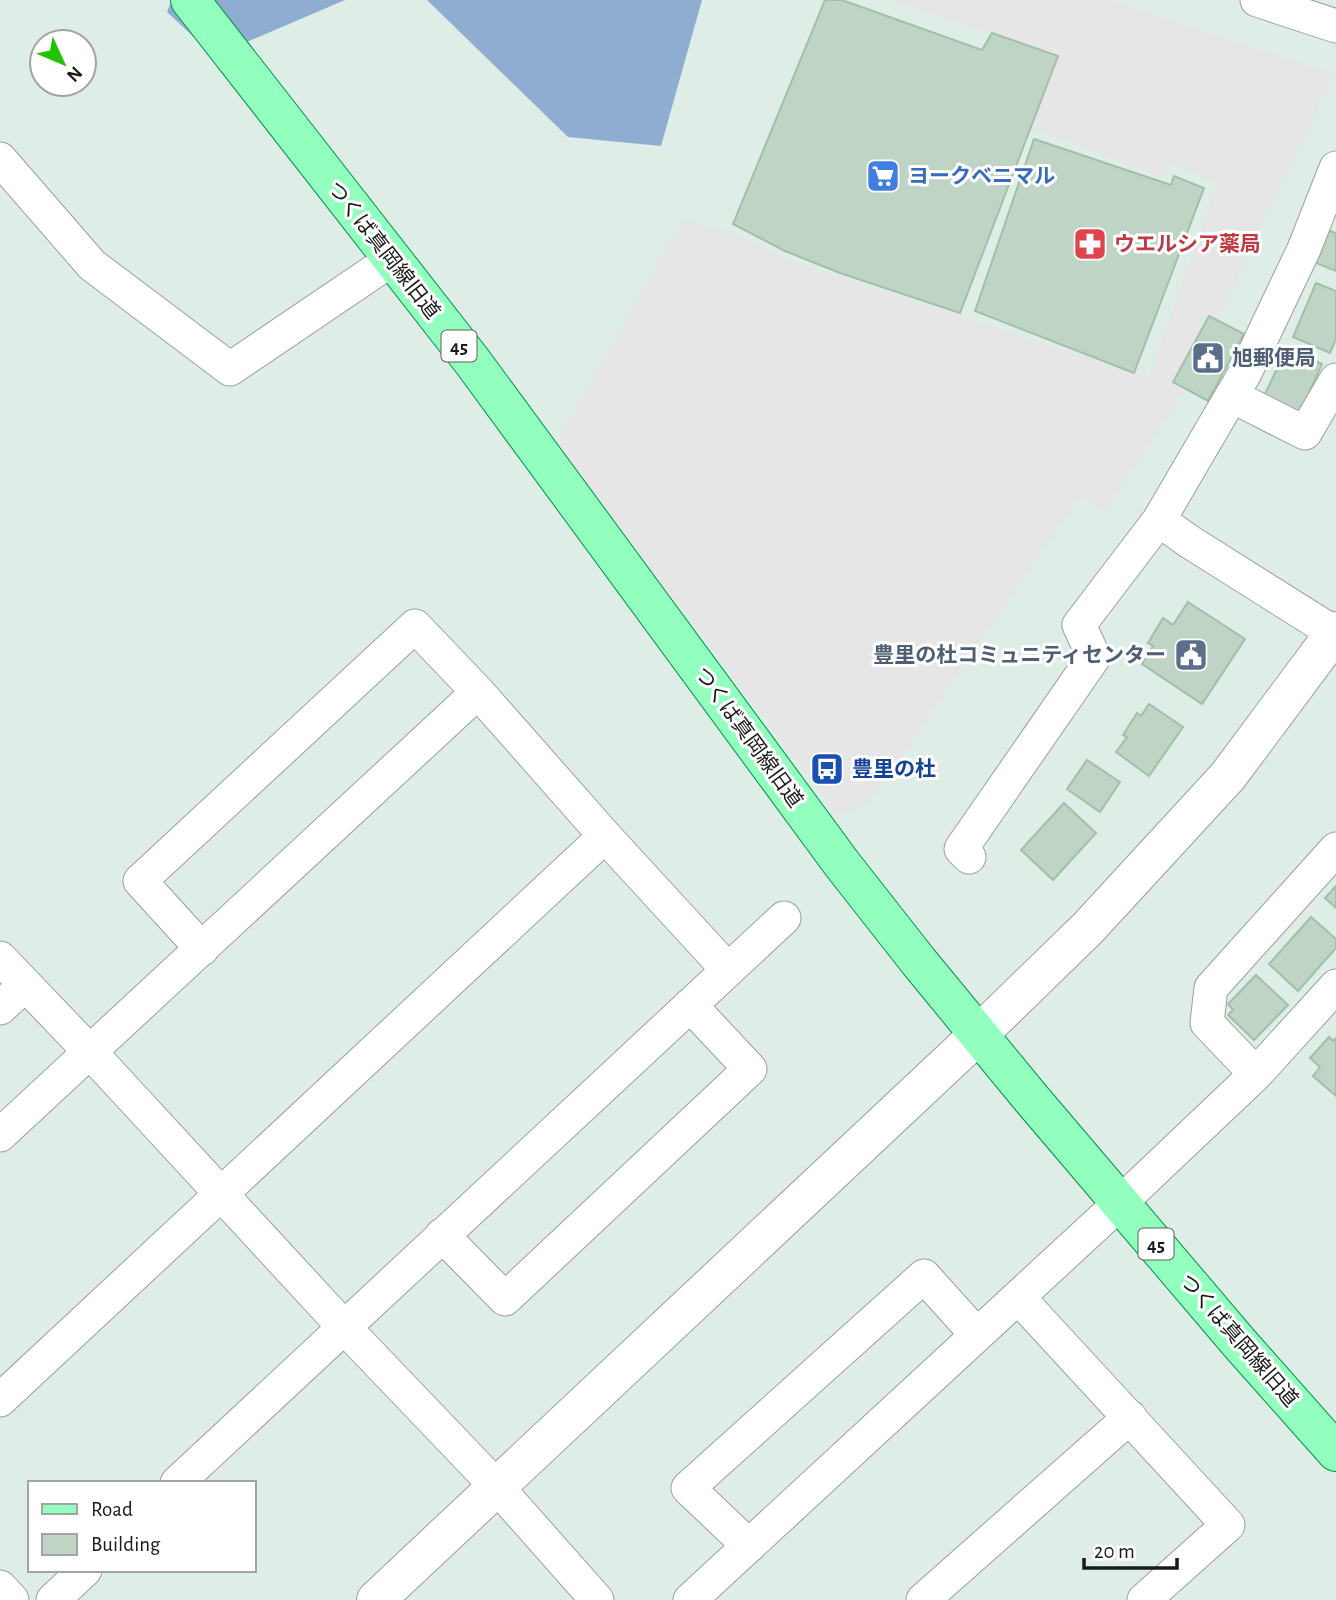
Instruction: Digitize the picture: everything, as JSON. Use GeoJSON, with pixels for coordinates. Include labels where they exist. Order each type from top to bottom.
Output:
{"type":"FeatureCollection","features":[{"type":"Feature","properties":{"kind":"main road","name":"つくば真岡線旧道"},"geometry":{"type":"LineString","coordinates":[[190,0],[472,361],[842,864],[978,1035],[1241,1345],[1336,1452]]}},
{"type":"Feature","properties":{"kind":"street"},"geometry":{"type":"LineString","coordinates":[[1258,0],[1336,26]]}},
{"type":"Feature","properties":{"kind":"street"},"geometry":{"type":"LineString","coordinates":[[0,159],[92,265],[230,369],[391,260]]}},
{"type":"Feature","properties":{"kind":"street"},"geometry":{"type":"LineString","coordinates":[[969,857],[961,849],[1094,657],[1079,625],[1159,520],[1232,396],[1304,249],[1334,178]]}},
{"type":"Feature","properties":{"kind":"street"},"geometry":{"type":"LineString","coordinates":[[1232,396],[1305,433],[1336,380]]}},
{"type":"Feature","properties":{"kind":"street"},"geometry":{"type":"LineString","coordinates":[[376,1600],[978,1035],[1088,928],[1228,776],[1335,633],[1159,520]]}},
{"type":"Feature","properties":{"kind":"street"},"geometry":{"type":"LineString","coordinates":[[202,949],[140,881],[415,626],[478,692],[728,970]]}},
{"type":"Feature","properties":{"kind":"street"},"geometry":{"type":"LineString","coordinates":[[0,1135],[478,692]]}},
{"type":"Feature","properties":{"kind":"street"},"geometry":{"type":"LineString","coordinates":[[0,1399],[606,836]]}},
{"type":"Feature","properties":{"kind":"street"},"geometry":{"type":"LineString","coordinates":[[1256,1074],[1207,1023],[1211,988],[1336,849]]}},
{"type":"Feature","properties":{"kind":"street"},"geometry":{"type":"LineString","coordinates":[[179,1481],[784,918]]}},
{"type":"Feature","properties":{"kind":"street"},"geometry":{"type":"LineString","coordinates":[[0,958],[497,1486],[597,1600]]}},
{"type":"Feature","properties":{"kind":"street"},"geometry":{"type":"LineString","coordinates":[[0,1008],[25,985]]}},
{"type":"Feature","properties":{"kind":"street"},"geometry":{"type":"LineString","coordinates":[[690,1600],[1256,1074],[1336,986]]}},
{"type":"Feature","properties":{"kind":"street"},"geometry":{"type":"LineString","coordinates":[[442,1235],[505,1299],[515,1290],[750,1069],[690,1005]]}},
{"type":"Feature","properties":{"kind":"street"},"geometry":{"type":"LineString","coordinates":[[748,1546],[688,1488],[924,1276],[977,1335]]}},
{"type":"Feature","properties":{"kind":"street"},"geometry":{"type":"LineString","coordinates":[[1018,1297],[1228,1525],[1144,1600]]}},
{"type":"Feature","properties":{"kind":"street"},"geometry":{"type":"LineString","coordinates":[[923,1600],[1130,1417]]}},
{"type":"Feature","properties":{"kind":"street"},"geometry":{"type":"LineString","coordinates":[[53,1600],[83,1572]]}},
{"type":"Feature","properties":{"kind":"street"},"geometry":{"type":"LineString","coordinates":[[0,1587],[12,1600]]}},
{"type":"Feature","properties":{"kind":"shaded area"},"geometry":{"type":"Polygon","coordinates":[[[172,0],[345,0],[214,56],[167,12],[172,0]]]}},
{"type":"Feature","properties":{"kind":"shaded area"},"geometry":{"type":"Polygon","coordinates":[[[427,0],[702,0],[661,146],[568,137],[427,0]]]}},
{"type":"Feature","properties":{"kind":"shaded area"},"geometry":{"type":"Polygon","coordinates":[[[893,0],[1109,0],[1334,74],[1183,392],[1104,513],[1081,495],[869,803],[838,816],[557,443],[684,219],[734,233],[792,261],[1149,377],[1217,184],[1168,162],[1161,178],[1031,128],[1057,56],[893,0]]]}},
{"type":"Feature","properties":{"kind":"building","name":"ヨークベニマル"},"geometry":{"type":"Polygon","coordinates":[[[825,0],[842,0],[982,50],[992,33],[1058,56],[960,313],[840,273],[785,251],[733,224],[825,0]]]}},
{"type":"Feature","properties":{"kind":"building"},"geometry":{"type":"Polygon","coordinates":[[[1034,139],[1171,185],[1174,176],[1204,188],[1134,373],[975,311],[1034,139]]]}},
{"type":"Feature","properties":{"kind":"building"},"geometry":{"type":"Polygon","coordinates":[[[1327,230],[1336,233],[1336,271],[1314,262],[1327,230]]]}},
{"type":"Feature","properties":{"kind":"building"},"geometry":{"type":"Polygon","coordinates":[[[1316,283],[1336,291],[1336,339],[1330,353],[1293,337],[1316,283]]]}},
{"type":"Feature","properties":{"kind":"building"},"geometry":{"type":"Polygon","coordinates":[[[1209,316],[1244,334],[1208,401],[1173,382],[1209,316]]]}},
{"type":"Feature","properties":{"kind":"building"},"geometry":{"type":"Polygon","coordinates":[[[1287,348],[1322,364],[1299,415],[1263,398],[1287,348]]]}},
{"type":"Feature","properties":{"kind":"building","name":"豊里の杜コミュニティセンター"},"geometry":{"type":"Polygon","coordinates":[[[1188,602],[1245,639],[1202,704],[1142,664],[1153,646],[1148,643],[1163,618],[1173,625],[1188,602]]]}},
{"type":"Feature","properties":{"kind":"building"},"geometry":{"type":"Polygon","coordinates":[[[1149,704],[1183,727],[1149,776],[1116,752],[1127,737],[1123,735],[1137,713],[1141,716],[1149,704]]]}},
{"type":"Feature","properties":{"kind":"building"},"geometry":{"type":"Polygon","coordinates":[[[1087,760],[1120,782],[1100,812],[1067,789],[1087,760]]]}},
{"type":"Feature","properties":{"kind":"building"},"geometry":{"type":"Polygon","coordinates":[[[1064,803],[1096,833],[1053,880],[1021,850],[1064,803]]]}},
{"type":"Feature","properties":{"kind":"building"},"geometry":{"type":"Polygon","coordinates":[[[1336,886],[1336,908],[1325,898],[1336,886]]]}},
{"type":"Feature","properties":{"kind":"building"},"geometry":{"type":"Polygon","coordinates":[[[1311,917],[1336,939],[1336,948],[1298,991],[1269,964],[1311,917]]]}},
{"type":"Feature","properties":{"kind":"building"},"geometry":{"type":"Polygon","coordinates":[[[1256,975],[1288,1005],[1254,1040],[1228,1015],[1233,1010],[1228,1004],[1256,975]]]}},
{"type":"Feature","properties":{"kind":"building"},"geometry":{"type":"Polygon","coordinates":[[[1329,1037],[1333,1041],[1336,1038],[1336,1096],[1313,1076],[1320,1067],[1310,1058],[1329,1037]]]}},
{"type":"Feature","properties":{"kind":"place","name":"ヨークベニマル"},"geometry":{"type":"Point","coordinates":[883,176]}},
{"type":"Feature","properties":{"kind":"place","name":"ウエルシア薬局"},"geometry":{"type":"Point","coordinates":[1090,244]}},
{"type":"Feature","properties":{"kind":"place","name":"旭郵便局"},"geometry":{"type":"Point","coordinates":[1208,358]}},
{"type":"Feature","properties":{"kind":"place","name":"豊里の杜コミュニティセンター"},"geometry":{"type":"Point","coordinates":[1191,655]}},
{"type":"Feature","properties":{"kind":"place","name":"豊里の杜"},"geometry":{"type":"Point","coordinates":[827,769]}}]}
